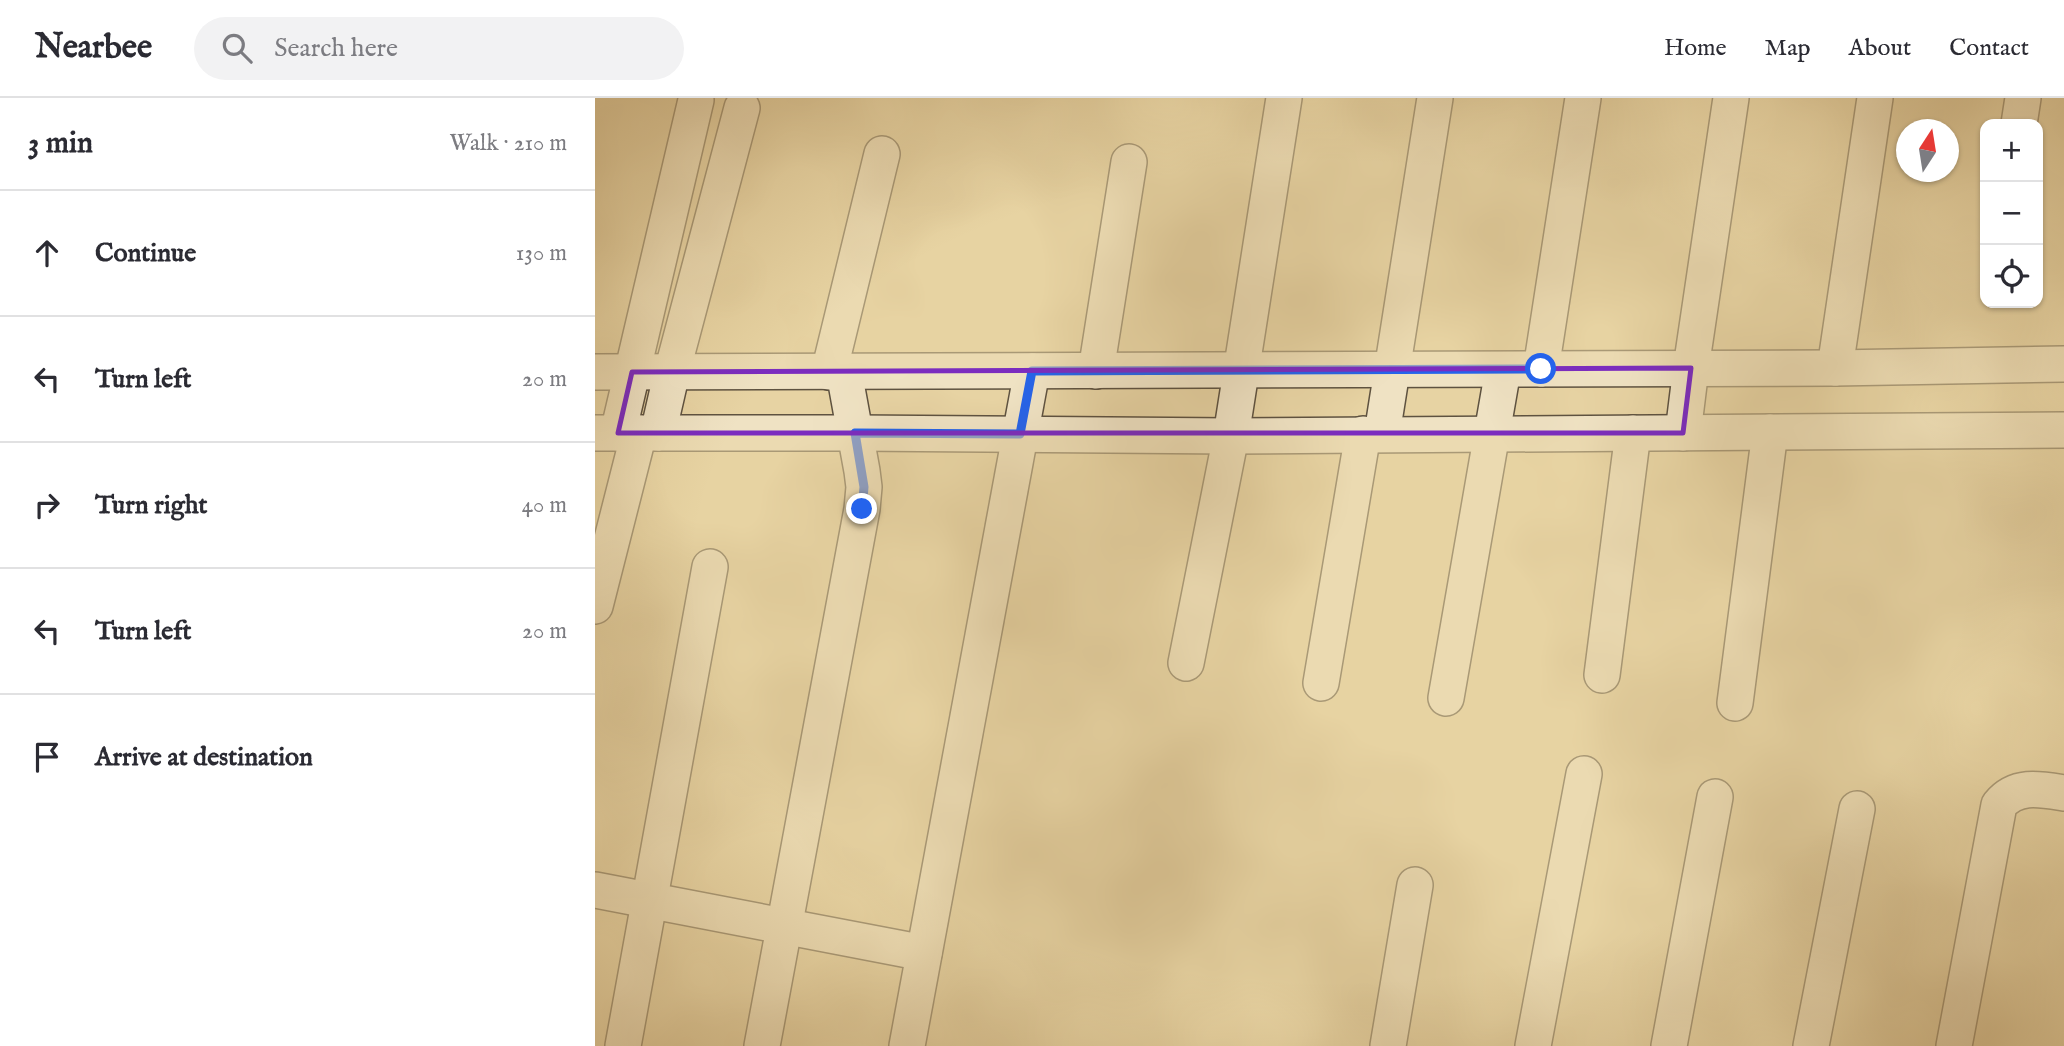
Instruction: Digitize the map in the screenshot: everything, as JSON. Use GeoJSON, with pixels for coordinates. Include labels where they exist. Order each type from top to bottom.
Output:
{"type":"FeatureCollection","features":[{"type":"Feature","properties":{"kind":"street"},"geometry":{"type":"LineString","coordinates":[[1186,663],[1231,436],[1284,98]]}},
{"type":"Feature","properties":{"kind":"street"},"geometry":{"type":"LineString","coordinates":[[1321,683],[1373,434],[1393,370],[1435,98]]}},
{"type":"Feature","properties":{"kind":"street"},"geometry":{"type":"LineString","coordinates":[[1541,369],[1583,98]]}},
{"type":"Feature","properties":{"kind":"street"},"geometry":{"type":"LineString","coordinates":[[1683,433],[1731,98]]}},
{"type":"Feature","properties":{"kind":"street"},"geometry":{"type":"LineString","coordinates":[[1835,368],[1875,98]]}},
{"type":"Feature","properties":{"kind":"street"},"geometry":{"type":"LineString","coordinates":[[2020,119],[2023,98]]}},
{"type":"Feature","properties":{"kind":"street"},"geometry":{"type":"LineString","coordinates":[[595,606],[628,433],[632,372],[697,100]]}},
{"type":"Feature","properties":{"kind":"street"},"geometry":{"type":"LineString","coordinates":[[628,433],[672,372],[742,108]]}},
{"type":"Feature","properties":{"kind":"street"},"geometry":{"type":"LineString","coordinates":[[762,1046],[862,509],[864,487],[855,433],[836,372],[882,154]]}},
{"type":"Feature","properties":{"kind":"street"},"geometry":{"type":"LineString","coordinates":[[1096,371],[1129,162]]}},
{"type":"Feature","properties":{"kind":"street"},"geometry":{"type":"LineString","coordinates":[[595,372],[1503,370],[2064,364]]}},
{"type":"Feature","properties":{"kind":"street"},"geometry":{"type":"LineString","coordinates":[[1446,698],[1503,370]]}},
{"type":"Feature","properties":{"kind":"street"},"geometry":{"type":"LineString","coordinates":[[907,1046],[1032,371]]}},
{"type":"Feature","properties":{"kind":"street"},"geometry":{"type":"LineString","coordinates":[[628,433],[1231,436],[2064,430]]}},
{"type":"Feature","properties":{"kind":"street"},"geometry":{"type":"LineString","coordinates":[[1735,703],[1770,432]]}},
{"type":"Feature","properties":{"kind":"street"},"geometry":{"type":"LineString","coordinates":[[1602,676],[1633,433]]}},
{"type":"Feature","properties":{"kind":"street"},"geometry":{"type":"LineString","coordinates":[[623,1046],[710,567]]}},
{"type":"Feature","properties":{"kind":"street"},"geometry":{"type":"LineString","coordinates":[[1533,1046],[1584,774]]}},
{"type":"Feature","properties":{"kind":"street"},"geometry":{"type":"LineString","coordinates":[[1954,1046],[2000,805],[2006,797],[2015,792],[2041,789],[2064,793]]}},
{"type":"Feature","properties":{"kind":"street"},"geometry":{"type":"LineString","coordinates":[[1669,1046],[1715,797]]}},
{"type":"Feature","properties":{"kind":"street"},"geometry":{"type":"LineString","coordinates":[[1811,1046],[1857,808]]}},
{"type":"Feature","properties":{"kind":"street"},"geometry":{"type":"LineString","coordinates":[[1388,1046],[1415,885]]}},
{"type":"Feature","properties":{"kind":"street"},"geometry":{"type":"LineString","coordinates":[[595,890],[924,953]]}},
{"type":"Feature","properties":{"kind":"highlighted area"},"geometry":{"type":"Polygon","coordinates":[[[1691,368],[1683,433],[618,433],[632,372],[1691,368]]]}},
{"type":"Feature","properties":{"kind":"route"},"geometry":{"type":"LineString","coordinates":[[862,509],[864,487],[855,433],[1020,434],[1032,371],[1541,369]]}}]}
